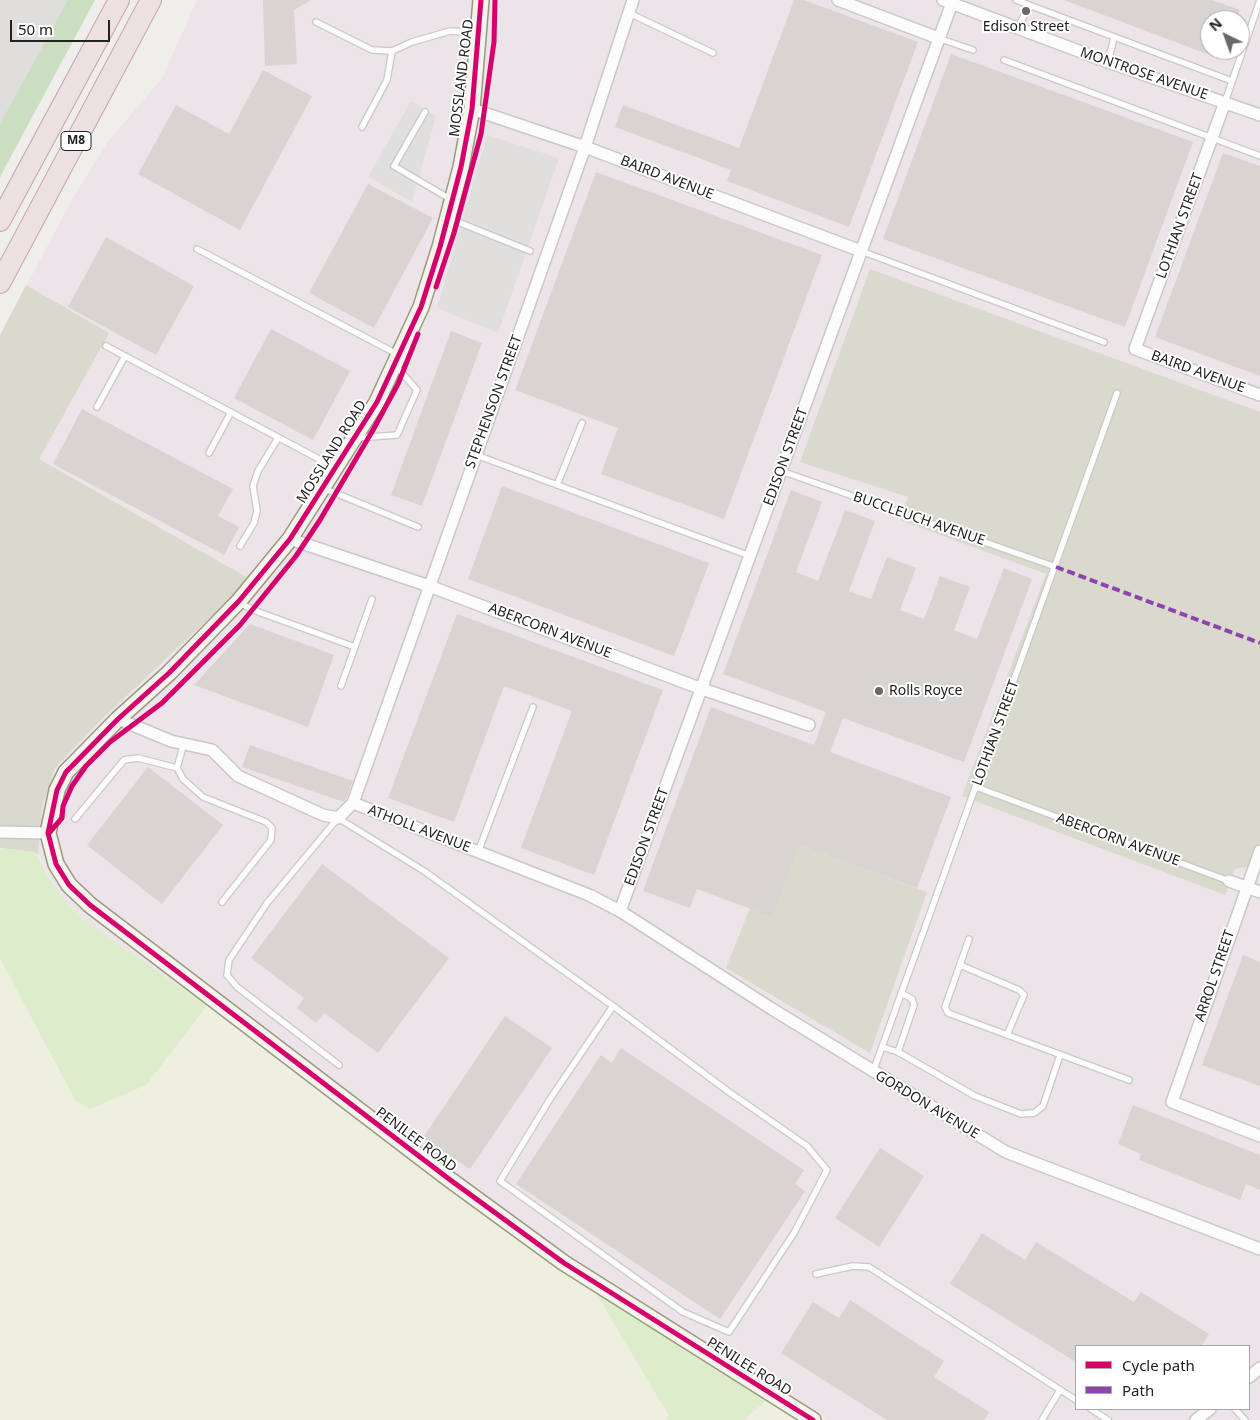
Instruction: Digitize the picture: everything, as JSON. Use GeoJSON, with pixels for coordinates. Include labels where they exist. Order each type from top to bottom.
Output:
{"type":"FeatureCollection","features":[{"type":"Feature","properties":{"kind":"highway","name":"M8"},"geometry":{"type":"LineString","coordinates":[[0,221],[118,0]]}},
{"type":"Feature","properties":{"kind":"highway","name":"M8"},"geometry":{"type":"LineString","coordinates":[[0,283],[152,0]]}},
{"type":"Feature","properties":{"kind":"street","name":"MOSSLAND ROAD"},"geometry":{"type":"LineString","coordinates":[[48,833],[57,790],[66,772],[118,719],[169,674],[238,602],[290,539],[377,402],[421,306],[448,218],[472,109],[482,0]]}},
{"type":"Feature","properties":{"kind":"street","name":"STEPHENSON STREET"},"geometry":{"type":"LineString","coordinates":[[353,804],[585,148],[633,0]]}},
{"type":"Feature","properties":{"kind":"street"},"geometry":{"type":"LineString","coordinates":[[838,0],[938,38]]}},
{"type":"Feature","properties":{"kind":"street","name":"EDISON STREET"},"geometry":{"type":"LineString","coordinates":[[620,911],[938,38],[947,2]]}},
{"type":"Feature","properties":{"kind":"street","name":"MONTROSE AVENUE"},"geometry":{"type":"LineString","coordinates":[[947,2],[1108,62],[1260,115]]}},
{"type":"Feature","properties":{"kind":"street","name":"LOTHIAN STREET"},"geometry":{"type":"LineString","coordinates":[[1135,349],[1225,102]]}},
{"type":"Feature","properties":{"kind":"street","name":"BAIRD AVENUE"},"geometry":{"type":"LineString","coordinates":[[472,109],[585,148],[861,251]]}},
{"type":"Feature","properties":{"kind":"street","name":"BAIRD AVENUE"},"geometry":{"type":"LineString","coordinates":[[1135,349],[1260,395]]}},
{"type":"Feature","properties":{"kind":"street","name":"ABERCORN AVENUE"},"geometry":{"type":"LineString","coordinates":[[290,539],[429,586],[702,689],[809,725]]}},
{"type":"Feature","properties":{"kind":"street"},"geometry":{"type":"LineString","coordinates":[[118,719],[171,741],[212,750],[238,776],[323,815],[338,818]]}},
{"type":"Feature","properties":{"kind":"street","name":"ATHOLL AVENUE"},"geometry":{"type":"LineString","coordinates":[[338,818],[353,804],[589,896],[620,911]]}},
{"type":"Feature","properties":{"kind":"street"},"geometry":{"type":"LineString","coordinates":[[0,832],[48,833]]}},
{"type":"Feature","properties":{"kind":"street","name":"PENILEE ROAD"},"geometry":{"type":"LineString","coordinates":[[48,833],[56,864],[68,885],[90,905],[449,1179],[564,1263],[812,1420]]}},
{"type":"Feature","properties":{"kind":"street","name":"ARROL STREET"},"geometry":{"type":"LineString","coordinates":[[1260,851],[1172,1102],[1260,1136]]}},
{"type":"Feature","properties":{"kind":"street","name":"ABERCORN AVENUE"},"geometry":{"type":"LineString","coordinates":[[1229,881],[1260,892]]}},
{"type":"Feature","properties":{"kind":"street","name":"GORDON AVENUE"},"geometry":{"type":"LineString","coordinates":[[620,911],[708,969],[1006,1152],[1260,1249]]}},
{"type":"Feature","properties":{"kind":"street"},"geometry":{"type":"LineString","coordinates":[[1250,1376],[1260,1368]]}},
{"type":"Feature","properties":{"kind":"street"},"geometry":{"type":"LineString","coordinates":[[1196,1420],[1209,1410]]}},
{"type":"Feature","properties":{"kind":"lane"},"geometry":{"type":"LineString","coordinates":[[1016,0],[1232,81]]}},
{"type":"Feature","properties":{"kind":"lane"},"geometry":{"type":"LineString","coordinates":[[1225,102],[1260,0]]}},
{"type":"Feature","properties":{"kind":"lane"},"geometry":{"type":"LineString","coordinates":[[1018,28],[1029,5]]}},
{"type":"Feature","properties":{"kind":"lane"},"geometry":{"type":"LineString","coordinates":[[629,13],[713,53]]}},
{"type":"Feature","properties":{"kind":"lane"},"geometry":{"type":"LineString","coordinates":[[316,22],[372,50],[392,51],[412,42],[450,31],[480,33]]}},
{"type":"Feature","properties":{"kind":"lane"},"geometry":{"type":"LineString","coordinates":[[938,38],[974,50]]}},
{"type":"Feature","properties":{"kind":"lane"},"geometry":{"type":"LineString","coordinates":[[1108,62],[1114,38]]}},
{"type":"Feature","properties":{"kind":"lane"},"geometry":{"type":"LineString","coordinates":[[362,127],[387,80],[392,51]]}},
{"type":"Feature","properties":{"kind":"lane"},"geometry":{"type":"LineString","coordinates":[[1004,60],[1260,156]]}},
{"type":"Feature","properties":{"kind":"lane"},"geometry":{"type":"LineString","coordinates":[[425,112],[394,166],[452,200]]}},
{"type":"Feature","properties":{"kind":"lane"},"geometry":{"type":"LineString","coordinates":[[448,218],[530,251]]}},
{"type":"Feature","properties":{"kind":"lane"},"geometry":{"type":"LineString","coordinates":[[197,249],[397,360],[417,390],[397,434],[355,438]]}},
{"type":"Feature","properties":{"kind":"lane"},"geometry":{"type":"LineString","coordinates":[[861,251],[1104,342]]}},
{"type":"Feature","properties":{"kind":"lane"},"geometry":{"type":"LineString","coordinates":[[106,346],[336,468]]}},
{"type":"Feature","properties":{"kind":"lane"},"geometry":{"type":"LineString","coordinates":[[97,407],[125,356]]}},
{"type":"Feature","properties":{"kind":"lane","name":"LOTHIAN STREET"},"geometry":{"type":"LineString","coordinates":[[873,1072],[1117,394]]}},
{"type":"Feature","properties":{"kind":"lane"},"geometry":{"type":"LineString","coordinates":[[209,453],[231,412]]}},
{"type":"Feature","properties":{"kind":"lane"},"geometry":{"type":"LineString","coordinates":[[557,485],[582,423]]}},
{"type":"Feature","properties":{"kind":"lane"},"geometry":{"type":"LineString","coordinates":[[240,546],[254,523],[257,511],[253,486],[258,471],[278,438]]}},
{"type":"Feature","properties":{"kind":"lane"},"geometry":{"type":"LineString","coordinates":[[476,455],[750,556]]}},
{"type":"Feature","properties":{"kind":"lane","name":"BUCCLEUCH AVENUE"},"geometry":{"type":"LineString","coordinates":[[781,471],[1056,567]]}},
{"type":"Feature","properties":{"kind":"lane"},"geometry":{"type":"LineString","coordinates":[[323,488],[418,527]]}},
{"type":"Feature","properties":{"kind":"lane"},"geometry":{"type":"LineString","coordinates":[[340,686],[372,598]]}},
{"type":"Feature","properties":{"kind":"lane"},"geometry":{"type":"LineString","coordinates":[[238,602],[253,610],[355,647]]}},
{"type":"Feature","properties":{"kind":"lane"},"geometry":{"type":"LineString","coordinates":[[478,852],[533,707]]}},
{"type":"Feature","properties":{"kind":"lane"},"geometry":{"type":"LineString","coordinates":[[176,768],[184,744]]}},
{"type":"Feature","properties":{"kind":"lane"},"geometry":{"type":"LineString","coordinates":[[75,819],[124,760],[138,758],[176,768],[183,779],[203,797],[266,822],[272,828],[270,840],[222,902]]}},
{"type":"Feature","properties":{"kind":"lane","name":"ABERCORN AVENUE"},"geometry":{"type":"LineString","coordinates":[[976,787],[1229,881]]}},
{"type":"Feature","properties":{"kind":"lane"},"geometry":{"type":"LineString","coordinates":[[339,1065],[237,986],[227,975],[229,960],[267,904],[338,818],[424,871],[614,1006],[729,1092],[807,1146],[827,1170],[794,1233],[729,1332],[683,1312],[500,1181],[550,1099],[614,1006]]}},
{"type":"Feature","properties":{"kind":"lane"},"geometry":{"type":"LineString","coordinates":[[969,939],[945,1007],[948,1013],[1129,1080]]}},
{"type":"Feature","properties":{"kind":"lane"},"geometry":{"type":"LineString","coordinates":[[960,965],[1019,990],[1024,995],[1006,1035]]}},
{"type":"Feature","properties":{"kind":"lane"},"geometry":{"type":"LineString","coordinates":[[898,1052],[914,1005],[912,999],[901,993]]}},
{"type":"Feature","properties":{"kind":"lane"},"geometry":{"type":"LineString","coordinates":[[882,1047],[898,1052],[976,1096],[1021,1114],[1034,1113],[1043,1106],[1060,1055]]}},
{"type":"Feature","properties":{"kind":"lane"},"geometry":{"type":"LineString","coordinates":[[816,1274],[853,1266],[869,1267],[1075,1399]]}},
{"type":"Feature","properties":{"kind":"lane"},"geometry":{"type":"LineString","coordinates":[[1042,1420],[1060,1390]]}},
{"type":"Feature","properties":{"kind":"lane"},"geometry":{"type":"LineString","coordinates":[[1092,1410],[1108,1420]]}},
{"type":"Feature","properties":{"kind":"lane"},"geometry":{"type":"LineString","coordinates":[[1237,1410],[1245,1420]]}},
{"type":"Feature","properties":{"kind":"shaded area"},"geometry":{"type":"Polygon","coordinates":[[[0,0],[85,0],[0,158],[0,0]]]}},
{"type":"Feature","properties":{"kind":"shaded area"},"geometry":{"type":"Polygon","coordinates":[[[197,0],[1260,0],[1260,1420],[828,1420],[559,1252],[86,921],[68,904],[53,885],[38,855],[25,850],[0,848],[0,335],[74,196],[109,140],[162,78],[197,0]]]}},
{"type":"Feature","properties":{"kind":"shaded area"},"geometry":{"type":"Polygon","coordinates":[[[411,101],[436,116],[412,202],[368,177],[411,101]]]}},
{"type":"Feature","properties":{"kind":"shaded area"},"geometry":{"type":"Polygon","coordinates":[[[487,135],[559,158],[498,333],[437,308],[487,135]]]}},
{"type":"Feature","properties":{"kind":"shaded area"},"geometry":{"type":"Polygon","coordinates":[[[870,269],[1260,412],[1260,841],[1251,866],[1235,869],[1225,895],[962,796],[1046,574],[900,520],[908,497],[800,462],[870,269]]]}},
{"type":"Feature","properties":{"kind":"shaded area"},"geometry":{"type":"Polygon","coordinates":[[[26,285],[109,333],[39,459],[248,578],[244,585],[100,721],[55,768],[42,807],[38,855],[35,852],[0,848],[0,335],[26,285]]]}},
{"type":"Feature","properties":{"kind":"shaded area"},"geometry":{"type":"Polygon","coordinates":[[[799,845],[927,892],[870,1053],[726,968],[750,908],[799,845]]]}},
{"type":"Feature","properties":{"kind":"green space"},"geometry":{"type":"Polygon","coordinates":[[[68,0],[95,0],[0,177],[0,124],[68,0]]]}},
{"type":"Feature","properties":{"kind":"green space"},"geometry":{"type":"Polygon","coordinates":[[[0,848],[35,852],[53,885],[68,904],[86,921],[207,1006],[146,1085],[90,1109],[75,1100],[0,958],[0,848]]]}},
{"type":"Feature","properties":{"kind":"green space"},"geometry":{"type":"Polygon","coordinates":[[[0,958],[75,1100],[146,1085],[207,1006],[325,1099],[594,1290],[669,1416],[665,1420],[0,1420],[0,958]]]}},
{"type":"Feature","properties":{"kind":"green space"},"geometry":{"type":"Polygon","coordinates":[[[594,1290],[768,1399],[744,1420],[665,1420],[669,1416],[594,1290]]]}},
{"type":"Feature","properties":{"kind":"green space"},"geometry":{"type":"Polygon","coordinates":[[[768,1399],[800,1420],[744,1420],[768,1399]]]}},
{"type":"Feature","properties":{"kind":"building"},"geometry":{"type":"Polygon","coordinates":[[[263,0],[311,0],[294,10],[297,64],[265,66],[263,0]]]}},
{"type":"Feature","properties":{"kind":"building"},"geometry":{"type":"Polygon","coordinates":[[[794,0],[804,0],[918,42],[849,227],[727,181],[731,170],[615,127],[623,105],[739,148],[794,0]]]}},
{"type":"Feature","properties":{"kind":"building"},"geometry":{"type":"Polygon","coordinates":[[[1064,0],[1212,0],[1240,10],[1200,10],[1200,51],[1064,0]]]}},
{"type":"Feature","properties":{"kind":"building"},"geometry":{"type":"Polygon","coordinates":[[[951,54],[1193,142],[1125,327],[883,239],[951,54]]]}},
{"type":"Feature","properties":{"kind":"building"},"geometry":{"type":"Polygon","coordinates":[[[263,70],[312,96],[240,230],[138,174],[176,105],[229,134],[263,70]]]}},
{"type":"Feature","properties":{"kind":"building"},"geometry":{"type":"Polygon","coordinates":[[[1223,153],[1260,166],[1260,376],[1155,337],[1223,153]]]}},
{"type":"Feature","properties":{"kind":"building"},"geometry":{"type":"Polygon","coordinates":[[[596,172],[822,255],[724,519],[601,474],[618,428],[515,390],[596,172]]]}},
{"type":"Feature","properties":{"kind":"building"},"geometry":{"type":"Polygon","coordinates":[[[368,184],[433,218],[374,328],[309,293],[368,184]]]}},
{"type":"Feature","properties":{"kind":"building"},"geometry":{"type":"Polygon","coordinates":[[[106,237],[194,286],[156,355],[68,307],[106,237]]]}},
{"type":"Feature","properties":{"kind":"building"},"geometry":{"type":"Polygon","coordinates":[[[271,329],[350,371],[313,440],[234,398],[271,329]]]}},
{"type":"Feature","properties":{"kind":"building"},"geometry":{"type":"Polygon","coordinates":[[[451,331],[482,343],[422,506],[391,495],[451,331]]]}},
{"type":"Feature","properties":{"kind":"building"},"geometry":{"type":"Polygon","coordinates":[[[82,409],[233,489],[218,516],[239,527],[224,555],[53,464],[82,409]]]}},
{"type":"Feature","properties":{"kind":"building"},"geometry":{"type":"Polygon","coordinates":[[[502,486],[709,563],[674,656],[468,579],[502,486]]]}},
{"type":"Feature","properties":{"kind":"building","name":"Rolls Royce"},"geometry":{"type":"Polygon","coordinates":[[[791,490],[822,502],[796,572],[818,581],[845,510],[875,521],[849,591],[871,599],[887,557],[916,568],[900,610],[924,619],[940,576],[970,587],[954,630],[977,639],[1004,568],[1032,579],[964,762],[843,718],[830,752],[951,797],[917,888],[799,845],[772,917],[697,889],[690,908],[643,891],[711,707],[814,745],[826,712],[723,674],[791,490]]]}},
{"type":"Feature","properties":{"kind":"building"},"geometry":{"type":"Polygon","coordinates":[[[457,614],[663,690],[594,875],[521,848],[572,711],[504,686],[454,822],[388,798],[457,614]]]}},
{"type":"Feature","properties":{"kind":"building"},"geometry":{"type":"Polygon","coordinates":[[[250,624],[334,655],[308,727],[194,685],[250,624]]]}},
{"type":"Feature","properties":{"kind":"building"},"geometry":{"type":"Polygon","coordinates":[[[250,745],[353,781],[346,799],[344,802],[242,767],[250,745]]]}},
{"type":"Feature","properties":{"kind":"building"},"geometry":{"type":"Polygon","coordinates":[[[148,767],[223,825],[162,904],[87,845],[148,767]]]}},
{"type":"Feature","properties":{"kind":"building"},"geometry":{"type":"Polygon","coordinates":[[[322,864],[449,958],[378,1053],[324,1013],[316,1023],[297,1008],[304,998],[251,958],[322,864]]]}},
{"type":"Feature","properties":{"kind":"building"},"geometry":{"type":"Polygon","coordinates":[[[1243,955],[1260,962],[1260,1086],[1202,1065],[1243,955]]]}},
{"type":"Feature","properties":{"kind":"building"},"geometry":{"type":"Polygon","coordinates":[[[505,1016],[552,1048],[470,1169],[423,1138],[505,1016]]]}},
{"type":"Feature","properties":{"kind":"building"},"geometry":{"type":"Polygon","coordinates":[[[621,1048],[804,1170],[795,1184],[805,1191],[720,1319],[516,1184],[601,1055],[612,1063],[621,1048]]]}},
{"type":"Feature","properties":{"kind":"building"},"geometry":{"type":"Polygon","coordinates":[[[1133,1105],[1260,1155],[1260,1190],[1246,1184],[1240,1200],[1139,1160],[1141,1154],[1118,1144],[1133,1105]]]}},
{"type":"Feature","properties":{"kind":"building"},"geometry":{"type":"Polygon","coordinates":[[[880,1148],[924,1176],[879,1247],[835,1218],[880,1148]]]}},
{"type":"Feature","properties":{"kind":"building"},"geometry":{"type":"Polygon","coordinates":[[[982,1233],[1025,1260],[1036,1242],[1134,1302],[1141,1292],[1209,1334],[1202,1345],[1075,1345],[1075,1361],[950,1284],[982,1233]]]}},
{"type":"Feature","properties":{"kind":"building"},"geometry":{"type":"Polygon","coordinates":[[[850,1300],[944,1361],[934,1377],[989,1412],[984,1420],[887,1420],[781,1353],[813,1302],[839,1318],[850,1300]]]}},
{"type":"Feature","properties":{"kind":"marked path"},"geometry":{"type":"LineString","coordinates":[[1056,567],[1260,643]]}},
{"type":"Feature","properties":{"kind":"cycle path"},"geometry":{"type":"LineString","coordinates":[[481,0],[472,109],[461,167],[440,247],[421,307],[377,402],[290,539],[239,601],[169,673],[118,719],[66,772],[57,790],[48,833],[56,864],[69,885],[90,905],[449,1179],[564,1263],[813,1420]]}},
{"type":"Feature","properties":{"kind":"cycle path"},"geometry":{"type":"LineString","coordinates":[[436,287],[454,233],[481,134],[494,42],[495,0]]}},
{"type":"Feature","properties":{"kind":"cycle path"},"geometry":{"type":"LineString","coordinates":[[49,833],[62,818],[63,806],[72,786],[86,766],[110,742],[162,703],[240,625],[296,556],[320,520],[373,430],[398,384],[418,334]]}},
{"type":"Feature","properties":{"kind":"place","name":"Edison Street"},"geometry":{"type":"Point","coordinates":[1026,11]}},
{"type":"Feature","properties":{"kind":"place","name":"Rolls Royce"},"geometry":{"type":"Point","coordinates":[879,691]}}]}
